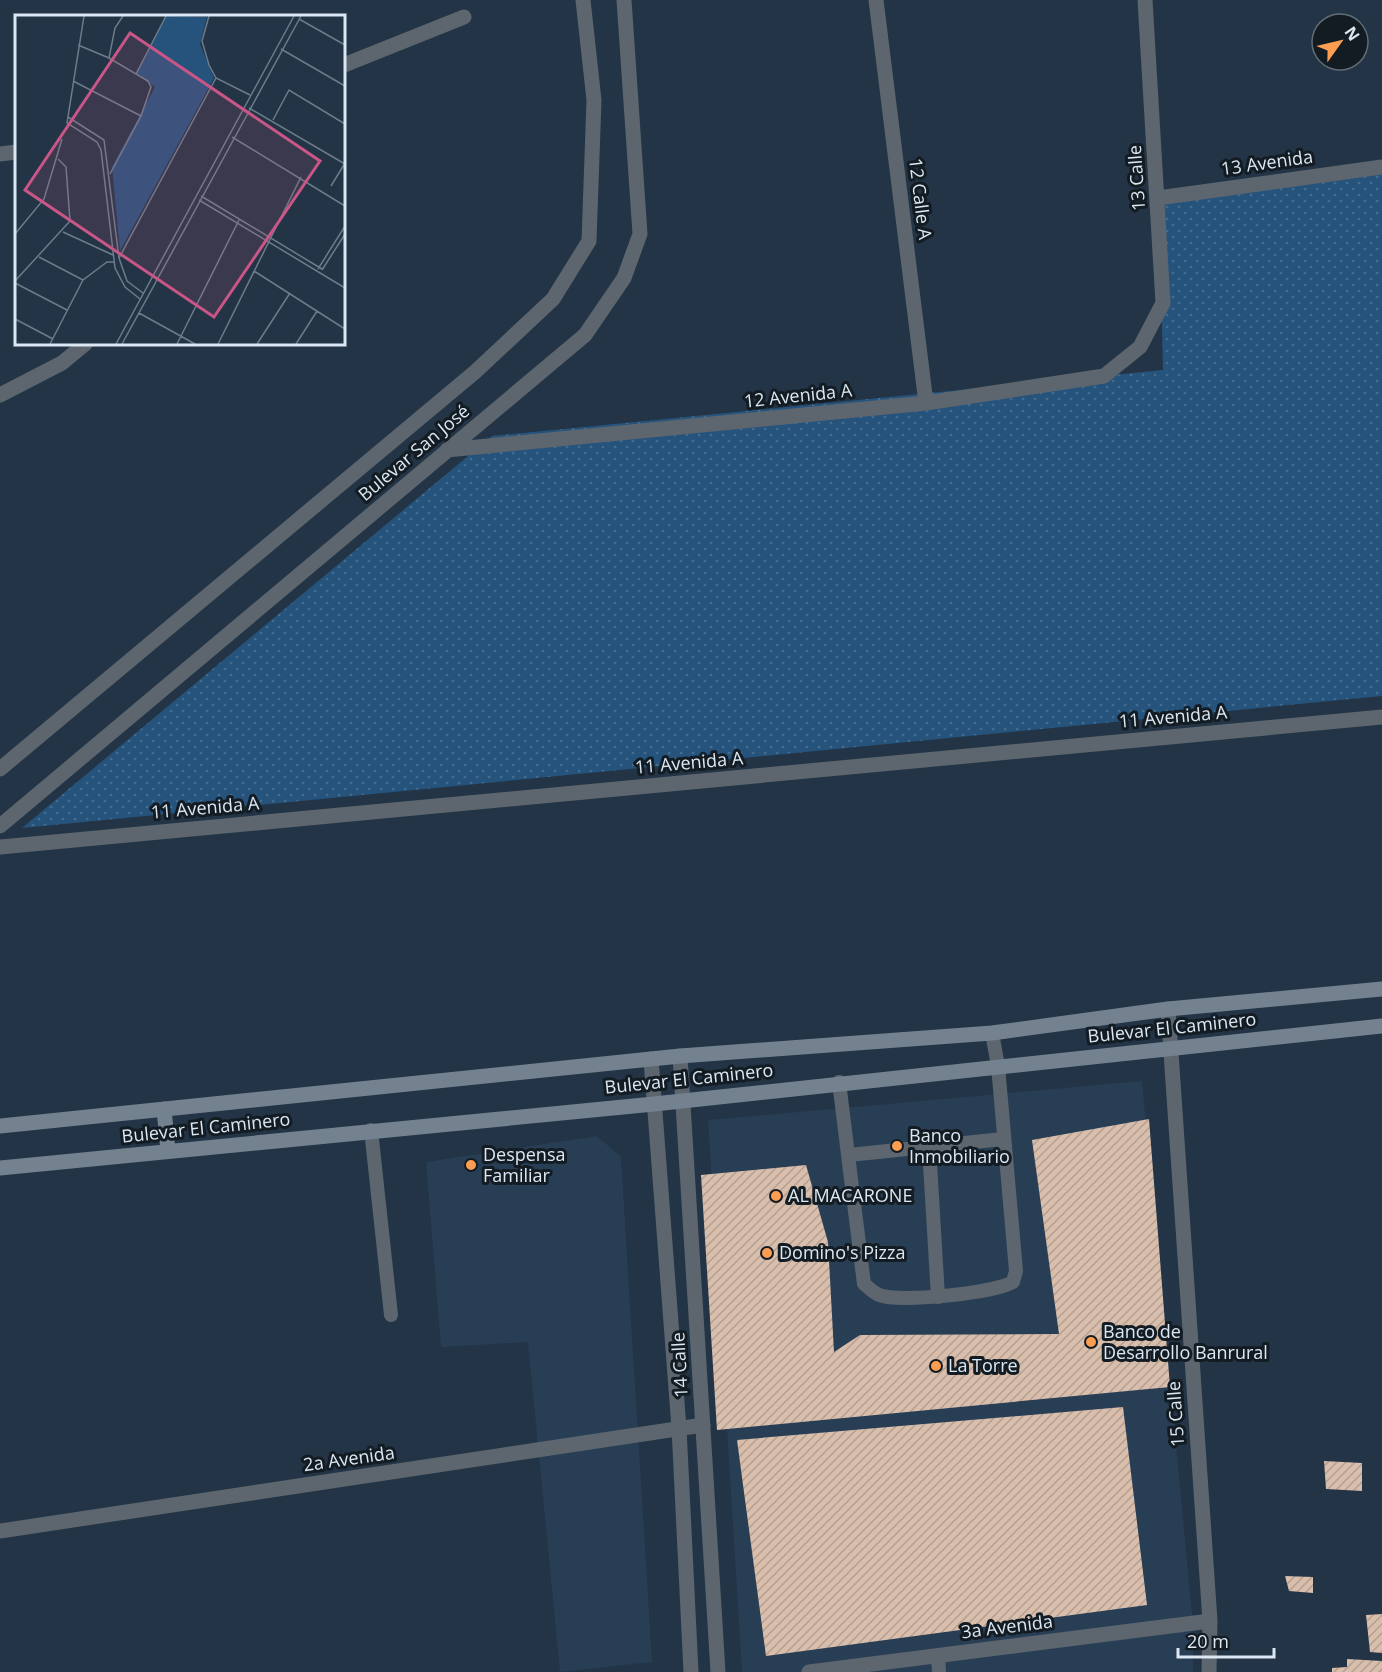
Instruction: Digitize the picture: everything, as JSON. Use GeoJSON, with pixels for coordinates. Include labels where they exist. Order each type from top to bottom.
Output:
{"type":"FeatureCollection","features":[{"type":"Feature","properties":{"kind":"main road","name":"Bulevar El Caminero"},"geometry":{"type":"LineString","coordinates":[[0,1126],[680,1056],[992,1033],[1168,1009],[1382,989]]}},
{"type":"Feature","properties":{"kind":"main road","name":"Bulevar El Caminero"},"geometry":{"type":"LineString","coordinates":[[0,1168],[684,1101],[839,1082],[1382,1026]]}},
{"type":"Feature","properties":{"kind":"main road"},"geometry":{"type":"LineString","coordinates":[[164,1109],[168,1151]]}},
{"type":"Feature","properties":{"kind":"street","name":"Bulevar San José"},"geometry":{"type":"LineString","coordinates":[[0,769],[475,372],[553,299],[589,241],[594,100],[583,0]]}},
{"type":"Feature","properties":{"kind":"street","name":"Bulevar San José"},"geometry":{"type":"LineString","coordinates":[[0,826],[585,335],[624,278],[640,234],[624,0]]}},
{"type":"Feature","properties":{"kind":"street","name":"12 Calle A"},"geometry":{"type":"LineString","coordinates":[[876,0],[926,403]]}},
{"type":"Feature","properties":{"kind":"street","name":"13 Calle"},"geometry":{"type":"LineString","coordinates":[[1140,347],[1163,303],[1145,0]]}},
{"type":"Feature","properties":{"kind":"street"},"geometry":{"type":"LineString","coordinates":[[345,65],[464,17]]}},
{"type":"Feature","properties":{"kind":"street"},"geometry":{"type":"LineString","coordinates":[[0,154],[15,152]]}},
{"type":"Feature","properties":{"kind":"street","name":"13 Avenida"},"geometry":{"type":"LineString","coordinates":[[1158,198],[1382,167]]}},
{"type":"Feature","properties":{"kind":"street"},"geometry":{"type":"LineString","coordinates":[[0,395],[62,363],[84,345]]}},
{"type":"Feature","properties":{"kind":"street","name":"12 Avenida A"},"geometry":{"type":"LineString","coordinates":[[447,450],[926,403],[1104,376],[1140,347]]}},
{"type":"Feature","properties":{"kind":"street","name":"11 Avenida A"},"geometry":{"type":"LineString","coordinates":[[0,847],[1382,717]]}},
{"type":"Feature","properties":{"kind":"street","name":"15 Calle"},"geometry":{"type":"LineString","coordinates":[[1168,1009],[1210,1621],[1209,1672]]}},
{"type":"Feature","properties":{"kind":"street","name":"14 Calle"},"geometry":{"type":"LineString","coordinates":[[680,1056],[718,1672]]}},
{"type":"Feature","properties":{"kind":"street","name":"14 Calle"},"geometry":{"type":"LineString","coordinates":[[651,1059],[679,1428],[692,1672]]}},
{"type":"Feature","properties":{"kind":"street","name":"2a Avenida"},"geometry":{"type":"LineString","coordinates":[[0,1531],[703,1425]]}},
{"type":"Feature","properties":{"kind":"street","name":"3a Avenida"},"geometry":{"type":"LineString","coordinates":[[809,1672],[1210,1621]]}},
{"type":"Feature","properties":{"kind":"lane"},"geometry":{"type":"LineString","coordinates":[[839,1082],[864,1284],[879,1296],[938,1297],[1001,1289],[1013,1282],[1016,1271],[998,1066],[992,1033]]}},
{"type":"Feature","properties":{"kind":"lane"},"geometry":{"type":"LineString","coordinates":[[371,1130],[391,1315]]}},
{"type":"Feature","properties":{"kind":"lane"},"geometry":{"type":"LineString","coordinates":[[849,1155],[1003,1139]]}},
{"type":"Feature","properties":{"kind":"lane"},"geometry":{"type":"LineString","coordinates":[[929,1147],[938,1297]]}},
{"type":"Feature","properties":{"kind":"lane"},"geometry":{"type":"LineString","coordinates":[[938,1656],[939,1672]]}},
{"type":"Feature","properties":{"kind":"shaded area"},"geometry":{"type":"Polygon","coordinates":[[[1382,167],[1382,696],[22,828],[492,436],[1163,370],[1159,203],[1382,167]]]}},
{"type":"Feature","properties":{"kind":"shaded area"},"geometry":{"type":"Polygon","coordinates":[[[1142,1081],[1193,1625],[1193,1672],[742,1672],[708,1120],[1142,1081]]]}},
{"type":"Feature","properties":{"kind":"shaded area"},"geometry":{"type":"Polygon","coordinates":[[[597,1136],[621,1157],[652,1662],[560,1672],[528,1342],[441,1347],[426,1162],[597,1136]]]}},
{"type":"Feature","properties":{"kind":"building"},"geometry":{"type":"Polygon","coordinates":[[[1149,1119],[1170,1387],[717,1430],[701,1175],[806,1165],[828,1242],[834,1352],[860,1335],[1059,1334],[1032,1140],[1149,1119]]]}},
{"type":"Feature","properties":{"kind":"building"},"geometry":{"type":"Polygon","coordinates":[[[1123,1407],[1147,1605],[766,1656],[737,1440],[1123,1407]]]}},
{"type":"Feature","properties":{"kind":"building"},"geometry":{"type":"Polygon","coordinates":[[[1324,1461],[1362,1463],[1362,1491],[1326,1489],[1324,1461]]]}},
{"type":"Feature","properties":{"kind":"building"},"geometry":{"type":"Polygon","coordinates":[[[1285,1576],[1313,1577],[1313,1593],[1289,1591],[1285,1576]]]}},
{"type":"Feature","properties":{"kind":"building"},"geometry":{"type":"Polygon","coordinates":[[[1382,1614],[1382,1653],[1370,1652],[1366,1615],[1382,1614]]]}},
{"type":"Feature","properties":{"kind":"building"},"geometry":{"type":"Polygon","coordinates":[[[1347,1659],[1382,1661],[1382,1672],[1332,1672],[1332,1668],[1347,1667],[1347,1659]]]}},
{"type":"Feature","properties":{"kind":"place","name":"Banco Inmobiliario"},"geometry":{"type":"Point","coordinates":[897,1146]}},
{"type":"Feature","properties":{"kind":"place","name":"Despensa Familiar"},"geometry":{"type":"Point","coordinates":[471,1165]}},
{"type":"Feature","properties":{"kind":"place","name":"AL MACARONE"},"geometry":{"type":"Point","coordinates":[776,1196]}},
{"type":"Feature","properties":{"kind":"place","name":"Domino's Pizza"},"geometry":{"type":"Point","coordinates":[767,1253]}},
{"type":"Feature","properties":{"kind":"place","name":"Banco de Desarrollo Banrural"},"geometry":{"type":"Point","coordinates":[1091,1342]}},
{"type":"Feature","properties":{"kind":"place","name":"La Torre"},"geometry":{"type":"Point","coordinates":[936,1366]}}]}
